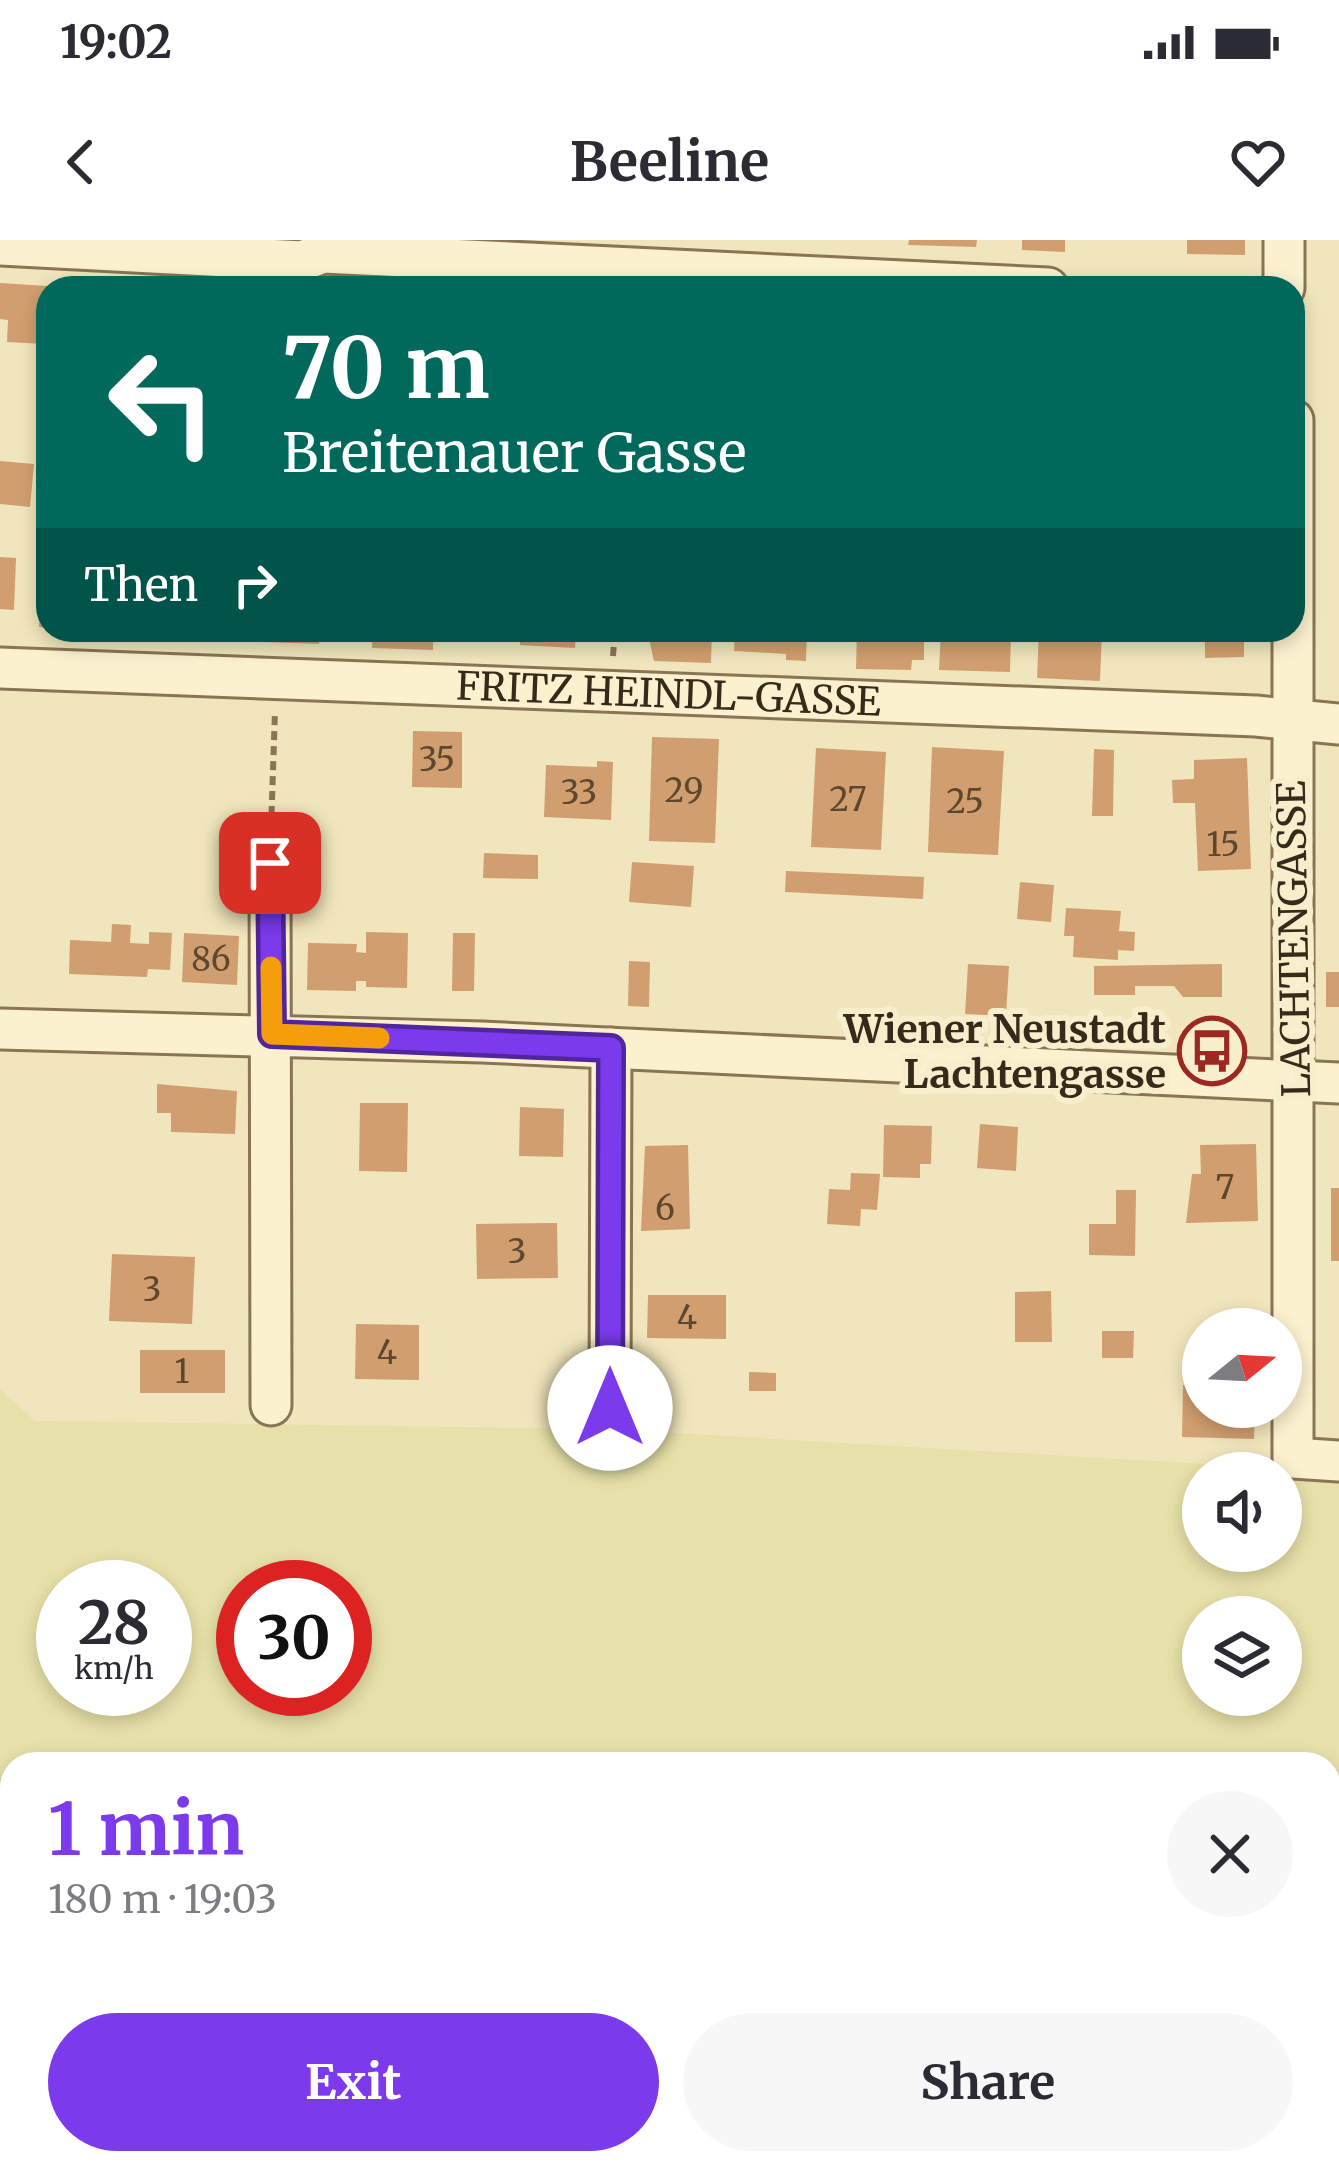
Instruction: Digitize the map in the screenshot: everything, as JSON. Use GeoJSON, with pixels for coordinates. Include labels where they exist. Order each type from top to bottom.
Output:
{"type":"FeatureCollection","features":[{"type":"Feature","properties":{"kind":"street"},"geometry":{"type":"LineString","coordinates":[[1284,240],[1284,276]]}},
{"type":"Feature","properties":{"kind":"street"},"geometry":{"type":"LineString","coordinates":[[0,245],[302,261],[324,247],[785,257],[946,276]]}},
{"type":"Feature","properties":{"kind":"street","name":"LACHTENGASSE"},"geometry":{"type":"LineString","coordinates":[[1294,642],[1293,1458],[1339,1461]]}},
{"type":"Feature","properties":{"kind":"street","name":"FRITZ HEINDL-GASSE"},"geometry":{"type":"LineString","coordinates":[[0,668],[1339,724]]}},
{"type":"Feature","properties":{"kind":"street"},"geometry":{"type":"LineString","coordinates":[[270,863],[271,1406]]}},
{"type":"Feature","properties":{"kind":"street"},"geometry":{"type":"LineString","coordinates":[[0,1029],[272,1034],[1339,1083]]}},
{"type":"Feature","properties":{"kind":"street"},"geometry":{"type":"LineString","coordinates":[[610,1408],[611,1048]]}},
{"type":"Feature","properties":{"kind":"path"},"geometry":{"type":"LineString","coordinates":[[270,863],[276,678]]}},
{"type":"Feature","properties":{"kind":"shaded area"},"geometry":{"type":"Polygon","coordinates":[[[0,1389],[35,1421],[605,1429],[1182,1463],[1182,1572],[1302,1572],[1302,1470],[1339,1472],[1339,1752],[0,1752],[0,1389]]]}},
{"type":"Feature","properties":{"kind":"building"},"geometry":{"type":"Polygon","coordinates":[[[909,240],[977,240],[976,247],[908,245],[909,240]]]}},
{"type":"Feature","properties":{"kind":"building"},"geometry":{"type":"Polygon","coordinates":[[[1022,240],[1065,240],[1065,252],[1022,250],[1022,240]]]}},
{"type":"Feature","properties":{"kind":"building"},"geometry":{"type":"Polygon","coordinates":[[[1187,240],[1245,240],[1245,255],[1187,254],[1187,240]]]}},
{"type":"Feature","properties":{"kind":"building"},"geometry":{"type":"Polygon","coordinates":[[[0,283],[36,285],[36,344],[7,342],[8,320],[0,319],[0,283]]]}},
{"type":"Feature","properties":{"kind":"building"},"geometry":{"type":"Polygon","coordinates":[[[0,461],[34,464],[30,507],[0,504],[0,461]]]}},
{"type":"Feature","properties":{"kind":"building"},"geometry":{"type":"Polygon","coordinates":[[[0,557],[16,558],[14,610],[0,609],[0,557]]]}},
{"type":"Feature","properties":{"kind":"building"},"geometry":{"type":"Polygon","coordinates":[[[372,642],[433,642],[433,650],[372,648],[372,642]]]}},
{"type":"Feature","properties":{"kind":"building"},"geometry":{"type":"Polygon","coordinates":[[[520,642],[575,642],[575,648],[520,642]]]}},
{"type":"Feature","properties":{"kind":"building"},"geometry":{"type":"Polygon","coordinates":[[[650,642],[712,642],[711,663],[654,661],[650,642]]]}},
{"type":"Feature","properties":{"kind":"building"},"geometry":{"type":"Polygon","coordinates":[[[734,642],[807,642],[806,661],[786,660],[786,654],[734,651],[734,642]]]}},
{"type":"Feature","properties":{"kind":"building"},"geometry":{"type":"Polygon","coordinates":[[[857,642],[924,642],[924,660],[912,660],[911,670],[856,669],[857,642]]]}},
{"type":"Feature","properties":{"kind":"building"},"geometry":{"type":"Polygon","coordinates":[[[940,642],[1011,642],[1010,672],[939,670],[940,642]]]}},
{"type":"Feature","properties":{"kind":"building"},"geometry":{"type":"Polygon","coordinates":[[[1038,642],[1102,642],[1100,681],[1037,678],[1038,642]]]}},
{"type":"Feature","properties":{"kind":"building"},"geometry":{"type":"Polygon","coordinates":[[[1205,642],[1244,642],[1244,657],[1205,658],[1205,642]]]}},
{"type":"Feature","properties":{"kind":"building"},"geometry":{"type":"Polygon","coordinates":[[[413,731],[462,732],[462,788],[412,787],[413,731]]]}},
{"type":"Feature","properties":{"kind":"building"},"geometry":{"type":"Polygon","coordinates":[[[652,737],[719,739],[715,843],[649,841],[652,737]]]}},
{"type":"Feature","properties":{"kind":"building"},"geometry":{"type":"Polygon","coordinates":[[[932,747],[1004,751],[998,855],[928,852],[932,747]]]}},
{"type":"Feature","properties":{"kind":"building"},"geometry":{"type":"Polygon","coordinates":[[[816,748],[886,752],[881,850],[811,847],[816,748]]]}},
{"type":"Feature","properties":{"kind":"building"},"geometry":{"type":"Polygon","coordinates":[[[1094,749],[1114,750],[1113,816],[1092,816],[1094,749]]]}},
{"type":"Feature","properties":{"kind":"building"},"geometry":{"type":"Polygon","coordinates":[[[1247,758],[1251,869],[1198,871],[1195,803],[1173,803],[1172,780],[1194,779],[1194,760],[1247,758]]]}},
{"type":"Feature","properties":{"kind":"building"},"geometry":{"type":"Polygon","coordinates":[[[597,761],[613,762],[611,820],[544,817],[546,765],[597,767],[597,761]]]}},
{"type":"Feature","properties":{"kind":"building"},"geometry":{"type":"Polygon","coordinates":[[[484,853],[538,855],[538,879],[483,878],[484,853]]]}},
{"type":"Feature","properties":{"kind":"building"},"geometry":{"type":"Polygon","coordinates":[[[632,862],[694,866],[691,907],[629,902],[632,862]]]}},
{"type":"Feature","properties":{"kind":"building"},"geometry":{"type":"Polygon","coordinates":[[[786,871],[924,877],[923,899],[785,892],[786,871]]]}},
{"type":"Feature","properties":{"kind":"building"},"geometry":{"type":"Polygon","coordinates":[[[1020,882],[1054,885],[1051,922],[1017,919],[1020,882]]]}},
{"type":"Feature","properties":{"kind":"building"},"geometry":{"type":"Polygon","coordinates":[[[1066,908],[1121,911],[1119,931],[1135,932],[1134,951],[1118,950],[1118,960],[1073,957],[1074,936],[1064,936],[1066,908]]]}},
{"type":"Feature","properties":{"kind":"building"},"geometry":{"type":"Polygon","coordinates":[[[112,924],[131,925],[130,943],[149,944],[149,932],[172,933],[170,970],[148,969],[147,977],[69,974],[70,940],[111,942],[112,924]]]}},
{"type":"Feature","properties":{"kind":"building"},"geometry":{"type":"Polygon","coordinates":[[[366,932],[408,933],[407,988],[366,987],[366,981],[356,981],[356,991],[307,990],[308,943],[357,944],[356,952],[366,953],[366,932]]]}},
{"type":"Feature","properties":{"kind":"building"},"geometry":{"type":"Polygon","coordinates":[[[184,933],[239,936],[237,985],[182,982],[184,933]]]}},
{"type":"Feature","properties":{"kind":"building"},"geometry":{"type":"Polygon","coordinates":[[[453,933],[475,933],[474,991],[452,991],[453,933]]]}},
{"type":"Feature","properties":{"kind":"building"},"geometry":{"type":"Polygon","coordinates":[[[629,961],[650,962],[649,1007],[628,1006],[629,961]]]}},
{"type":"Feature","properties":{"kind":"building"},"geometry":{"type":"Polygon","coordinates":[[[968,964],[1009,966],[1006,1016],[965,1014],[968,964]]]}},
{"type":"Feature","properties":{"kind":"building"},"geometry":{"type":"Polygon","coordinates":[[[1222,964],[1222,997],[1183,997],[1174,986],[1135,986],[1135,995],[1094,995],[1094,966],[1222,964]]]}},
{"type":"Feature","properties":{"kind":"building"},"geometry":{"type":"Polygon","coordinates":[[[1326,972],[1339,972],[1339,1007],[1326,1007],[1326,972]]]}},
{"type":"Feature","properties":{"kind":"building"},"geometry":{"type":"Polygon","coordinates":[[[157,1084],[237,1091],[235,1134],[171,1132],[171,1113],[157,1113],[157,1084]]]}},
{"type":"Feature","properties":{"kind":"building"},"geometry":{"type":"Polygon","coordinates":[[[360,1103],[408,1103],[407,1172],[359,1171],[360,1103]]]}},
{"type":"Feature","properties":{"kind":"building"},"geometry":{"type":"Polygon","coordinates":[[[520,1107],[564,1109],[563,1157],[519,1156],[520,1107]]]}},
{"type":"Feature","properties":{"kind":"building"},"geometry":{"type":"Polygon","coordinates":[[[980,1124],[1018,1127],[1016,1171],[977,1168],[980,1124]]]}},
{"type":"Feature","properties":{"kind":"building"},"geometry":{"type":"Polygon","coordinates":[[[884,1125],[932,1126],[931,1164],[920,1164],[920,1178],[883,1177],[884,1125]]]}},
{"type":"Feature","properties":{"kind":"building"},"geometry":{"type":"Polygon","coordinates":[[[1256,1144],[1258,1221],[1186,1223],[1192,1174],[1201,1174],[1200,1145],[1256,1144]]]}},
{"type":"Feature","properties":{"kind":"building"},"geometry":{"type":"Polygon","coordinates":[[[688,1145],[690,1229],[641,1231],[645,1146],[688,1145]]]}},
{"type":"Feature","properties":{"kind":"building"},"geometry":{"type":"Polygon","coordinates":[[[851,1173],[880,1174],[877,1210],[861,1209],[860,1226],[827,1224],[829,1189],[850,1190],[851,1173]]]}},
{"type":"Feature","properties":{"kind":"building"},"geometry":{"type":"Polygon","coordinates":[[[1331,1188],[1339,1188],[1339,1261],[1331,1261],[1331,1188]]]}},
{"type":"Feature","properties":{"kind":"building"},"geometry":{"type":"Polygon","coordinates":[[[1116,1190],[1136,1190],[1135,1256],[1089,1255],[1089,1224],[1116,1224],[1116,1190]]]}},
{"type":"Feature","properties":{"kind":"building"},"geometry":{"type":"Polygon","coordinates":[[[557,1223],[558,1278],[477,1279],[476,1224],[557,1223]]]}},
{"type":"Feature","properties":{"kind":"building"},"geometry":{"type":"Polygon","coordinates":[[[112,1254],[195,1257],[192,1324],[109,1321],[112,1254]]]}},
{"type":"Feature","properties":{"kind":"building"},"geometry":{"type":"Polygon","coordinates":[[[1051,1291],[1052,1342],[1015,1342],[1015,1292],[1051,1291]]]}},
{"type":"Feature","properties":{"kind":"building"},"geometry":{"type":"Polygon","coordinates":[[[648,1295],[726,1295],[726,1339],[647,1338],[648,1295]]]}},
{"type":"Feature","properties":{"kind":"building"},"geometry":{"type":"Polygon","coordinates":[[[356,1324],[419,1325],[419,1380],[355,1379],[356,1324]]]}},
{"type":"Feature","properties":{"kind":"building"},"geometry":{"type":"Polygon","coordinates":[[[1102,1331],[1134,1331],[1133,1358],[1102,1358],[1102,1331]]]}},
{"type":"Feature","properties":{"kind":"building"},"geometry":{"type":"Polygon","coordinates":[[[140,1350],[225,1350],[225,1393],[140,1393],[140,1350]]]}},
{"type":"Feature","properties":{"kind":"building"},"geometry":{"type":"Polygon","coordinates":[[[749,1372],[776,1373],[776,1391],[749,1391],[749,1372]]]}},
{"type":"Feature","properties":{"kind":"building"},"geometry":{"type":"Polygon","coordinates":[[[1182,1428],[1254,1428],[1254,1439],[1182,1437],[1182,1428]]]}},
{"type":"Feature","properties":{"kind":"slow traffic"},"geometry":{"type":"LineString","coordinates":[[271,967],[272,1034],[379,1038]]}},
{"type":"Feature","properties":{"kind":"place","name":"Wiener Neustadt Lachtengasse"},"geometry":{"type":"Point","coordinates":[1212,1051]}},
{"type":"Feature","properties":{"kind":"route"},"geometry":{"type":"LineString","coordinates":[[270,863],[272,1034],[611,1048],[610,1408]]}}]}
